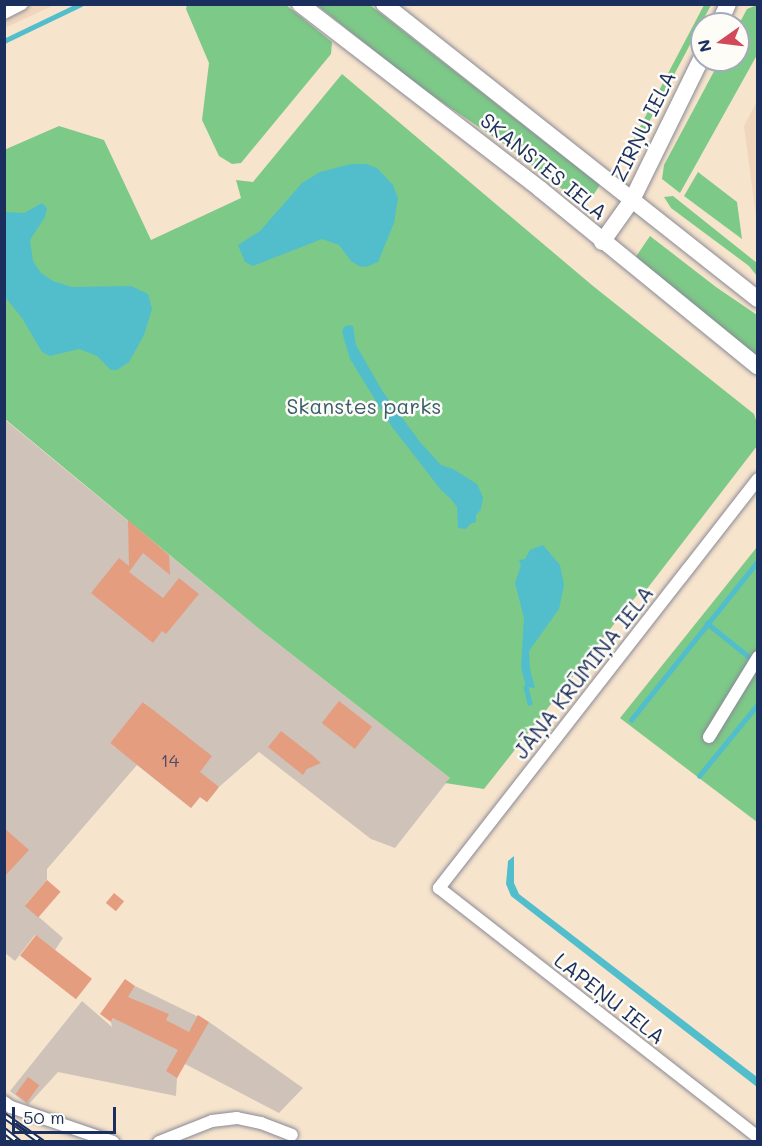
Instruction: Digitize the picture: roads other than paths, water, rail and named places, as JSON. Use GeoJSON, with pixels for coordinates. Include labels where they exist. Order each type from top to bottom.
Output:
{"type":"FeatureCollection","features":[{"type":"Feature","properties":{"kind":"main road","name":"SKANSTES IELA"},"geometry":{"type":"LineString","coordinates":[[300,4],[532,182],[602,242],[758,367]]}},
{"type":"Feature","properties":{"kind":"main road","name":"SKANSTES IELA"},"geometry":{"type":"LineString","coordinates":[[384,4],[758,299]]}},
{"type":"Feature","properties":{"kind":"main road","name":"ZIRŅU IELA"},"geometry":{"type":"LineString","coordinates":[[602,242],[632,200],[695,72]]}},
{"type":"Feature","properties":{"kind":"street","name":"JĀŅA KRŪMIŅA IELA"},"geometry":{"type":"LineString","coordinates":[[439,888],[758,479]]}},
{"type":"Feature","properties":{"kind":"street"},"geometry":{"type":"LineString","coordinates":[[709,736],[758,657]]}},
{"type":"Feature","properties":{"kind":"street","name":"LAPEŅU IELA"},"geometry":{"type":"LineString","coordinates":[[439,888],[758,1137]]}},
{"type":"Feature","properties":{"kind":"street"},"geometry":{"type":"LineString","coordinates":[[4,1102],[11,1107],[114,1142]]}},
{"type":"Feature","properties":{"kind":"street"},"geometry":{"type":"LineString","coordinates":[[159,1142],[212,1121],[237,1118],[261,1123],[292,1135]]}},
{"type":"Feature","properties":{"kind":"water"},"geometry":{"type":"Polygon","coordinates":[[[351,164],[366,164],[377,168],[393,185],[398,198],[394,223],[378,262],[366,267],[359,266],[351,261],[339,245],[322,239],[253,266],[245,262],[238,245],[260,231],[302,183],[320,172],[351,164]]]}},
{"type":"Feature","properties":{"kind":"water"},"geometry":{"type":"Polygon","coordinates":[[[42,203],[47,208],[45,217],[30,240],[33,261],[41,273],[53,281],[72,287],[131,286],[148,294],[152,309],[144,335],[129,362],[117,370],[111,370],[97,356],[79,349],[50,356],[42,352],[22,318],[5,297],[5,212],[24,213],[42,203]]]}},
{"type":"Feature","properties":{"kind":"water"},"geometry":{"type":"Polygon","coordinates":[[[353,326],[356,345],[383,392],[420,442],[441,465],[453,469],[477,484],[483,497],[481,509],[476,515],[476,522],[470,524],[466,529],[458,528],[457,507],[392,427],[350,359],[342,332],[344,327],[353,326]]]}},
{"type":"Feature","properties":{"kind":"water"},"geometry":{"type":"Polygon","coordinates":[[[543,545],[560,565],[564,585],[559,609],[529,651],[530,669],[535,688],[526,687],[521,667],[524,618],[515,583],[521,565],[519,560],[525,559],[530,550],[543,545]]]}},
{"type":"Feature","properties":{"kind":"water"},"geometry":{"type":"Polygon","coordinates":[[[514,856],[514,883],[519,894],[757,1077],[757,1087],[511,896],[506,884],[508,861],[514,856]]]}},
{"type":"Feature","properties":{"kind":"waterway"},"geometry":{"type":"LineString","coordinates":[[4,41],[81,4]]}},
{"type":"Feature","properties":{"kind":"waterway"},"geometry":{"type":"LineString","coordinates":[[631,720],[758,561]]}},
{"type":"Feature","properties":{"kind":"waterway"},"geometry":{"type":"LineString","coordinates":[[707,623],[753,660]]}},
{"type":"Feature","properties":{"kind":"waterway"},"geometry":{"type":"LineString","coordinates":[[526,687],[530,703]]}},
{"type":"Feature","properties":{"kind":"waterway"},"geometry":{"type":"LineString","coordinates":[[699,776],[758,704]]}},
{"type":"Feature","properties":{"kind":"railway"},"geometry":{"type":"LineString","coordinates":[[4,1115],[42,1142]]}},
{"type":"Feature","properties":{"kind":"railway"},"geometry":{"type":"LineString","coordinates":[[4,1130],[19,1142]]}},
{"type":"Feature","properties":{"kind":"park label","name":"Skanstes parks"},"geometry":{"type":"Point","coordinates":[364,406]}}]}
